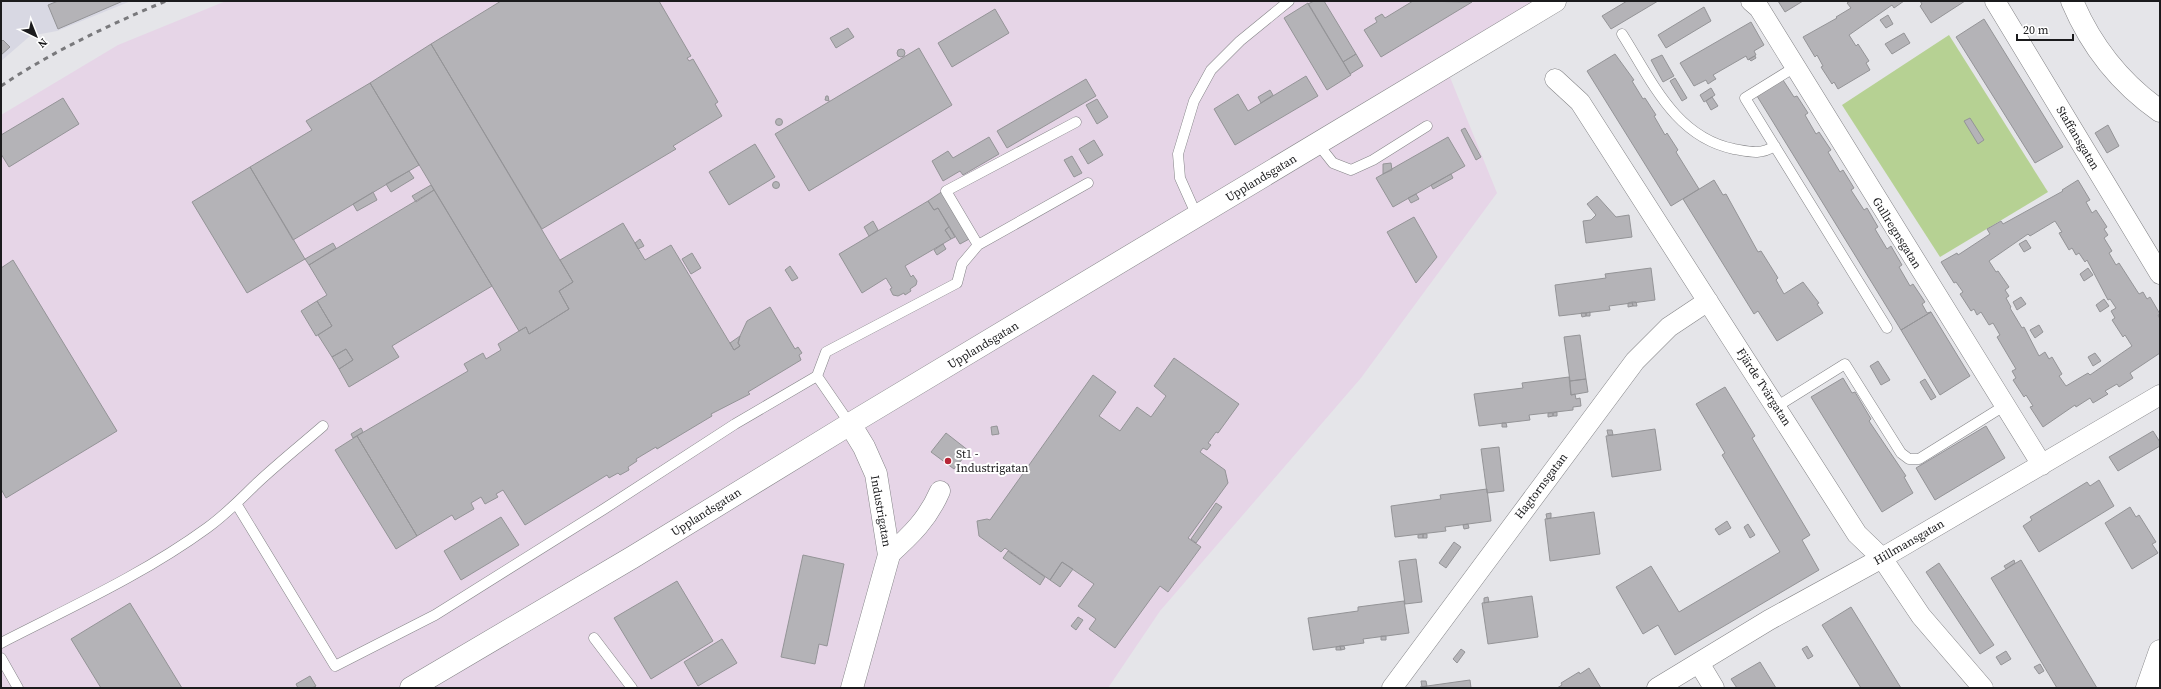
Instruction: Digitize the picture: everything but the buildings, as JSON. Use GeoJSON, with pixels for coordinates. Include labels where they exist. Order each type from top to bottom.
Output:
{"type":"FeatureCollection","features":[{"type":"Feature","properties":{"kind":"main road","name":"Upplandsgatan"},"geometry":{"type":"LineString","coordinates":[[411,688],[633,557],[850,424],[1556,1]]}},
{"type":"Feature","properties":{"kind":"main road"},"geometry":{"type":"LineString","coordinates":[[2072,1],[2080,20],[2101,55],[2132,89],[2160,111]]}},
{"type":"Feature","properties":{"kind":"main road","name":"Industrigatan"},"geometry":{"type":"LineString","coordinates":[[850,424],[864,447],[876,474],[889,555],[852,688]]}},
{"type":"Feature","properties":{"kind":"main road"},"geometry":{"type":"LineString","coordinates":[[2147,688],[2160,651]]}},
{"type":"Feature","properties":{"kind":"street","name":"Gullregnsgatan"},"geometry":{"type":"LineString","coordinates":[[1751,1],[1759,8],[2042,466]]}},
{"type":"Feature","properties":{"kind":"street","name":"Staffansgatan"},"geometry":{"type":"LineString","coordinates":[[1995,1],[2160,274]]}},
{"type":"Feature","properties":{"kind":"street","name":"Fjärde Tvärgatan"},"geometry":{"type":"LineString","coordinates":[[1555,79],[1580,102],[1857,534],[1882,558],[1921,616],[1983,688]]}},
{"type":"Feature","properties":{"kind":"street","name":"Hagtornsgatan"},"geometry":{"type":"LineString","coordinates":[[1392,688],[1634,361],[1669,327],[1708,301]]}},
{"type":"Feature","properties":{"kind":"street","name":"Hillmansgatan"},"geometry":{"type":"LineString","coordinates":[[1657,688],[1769,620],[1882,558],[2042,466],[2160,395]]}},
{"type":"Feature","properties":{"kind":"street","name":"Industrigatan"},"geometry":{"type":"LineString","coordinates":[[889,555],[911,535],[931,510],[940,491]]}},
{"type":"Feature","properties":{"kind":"street"},"geometry":{"type":"LineString","coordinates":[[1699,663],[1714,688]]}},
{"type":"Feature","properties":{"kind":"lane"},"geometry":{"type":"LineString","coordinates":[[1197,216],[1180,178],[1178,154],[1194,101],[1211,70],[1240,41],[1289,1]]}},
{"type":"Feature","properties":{"kind":"lane"},"geometry":{"type":"LineString","coordinates":[[1622,34],[1671,112],[1698,136],[1726,147],[1750,152],[1764,152],[1775,146]]}},
{"type":"Feature","properties":{"kind":"lane"},"geometry":{"type":"LineString","coordinates":[[1795,68],[1745,98],[1887,328]]}},
{"type":"Feature","properties":{"kind":"lane"},"geometry":{"type":"LineString","coordinates":[[978,245],[946,191],[1076,122]]}},
{"type":"Feature","properties":{"kind":"lane"},"geometry":{"type":"LineString","coordinates":[[1318,144],[1333,163],[1351,170],[1373,160],[1427,126]]}},
{"type":"Feature","properties":{"kind":"lane"},"geometry":{"type":"LineString","coordinates":[[237,505],[335,666],[435,615],[736,424],[816,376],[826,352],[957,283],[962,264],[978,245],[1088,183]]}},
{"type":"Feature","properties":{"kind":"lane"},"geometry":{"type":"LineString","coordinates":[[1776,407],[1846,364],[1901,454],[1908,460],[1919,459],[2004,406]]}},
{"type":"Feature","properties":{"kind":"lane"},"geometry":{"type":"LineString","coordinates":[[816,376],[850,424]]}},
{"type":"Feature","properties":{"kind":"lane"},"geometry":{"type":"LineString","coordinates":[[1,643],[122,580],[169,553],[237,505],[254,486],[323,426]]}},
{"type":"Feature","properties":{"kind":"lane"},"geometry":{"type":"LineString","coordinates":[[594,638],[632,688]]}},
{"type":"Feature","properties":{"kind":"lane"},"geometry":{"type":"LineString","coordinates":[[1,658],[18,688]]}},
{"type":"Feature","properties":{"kind":"shaded area"},"geometry":{"type":"Polygon","coordinates":[[[1,1],[131,1],[57,31],[30,36],[1,61],[1,1]]]}},
{"type":"Feature","properties":{"kind":"shaded area"},"geometry":{"type":"Polygon","coordinates":[[[226,1],[1535,1],[1443,60],[1497,193],[1361,378],[1160,611],[1108,688],[1,688],[1,115],[118,45],[226,1]]]}},
{"type":"Feature","properties":{"kind":"green space"},"geometry":{"type":"Polygon","coordinates":[[[1949,35],[2048,192],[1940,257],[1842,105],[1949,35]]]}},
{"type":"Feature","properties":{"kind":"railway"},"geometry":{"type":"LineString","coordinates":[[1,86],[41,61],[82,39],[123,19],[166,1]]}},
{"type":"Feature","properties":{"kind":"place","name":"St1 - Industrigatan"},"geometry":{"type":"Point","coordinates":[948,461]}}]}
